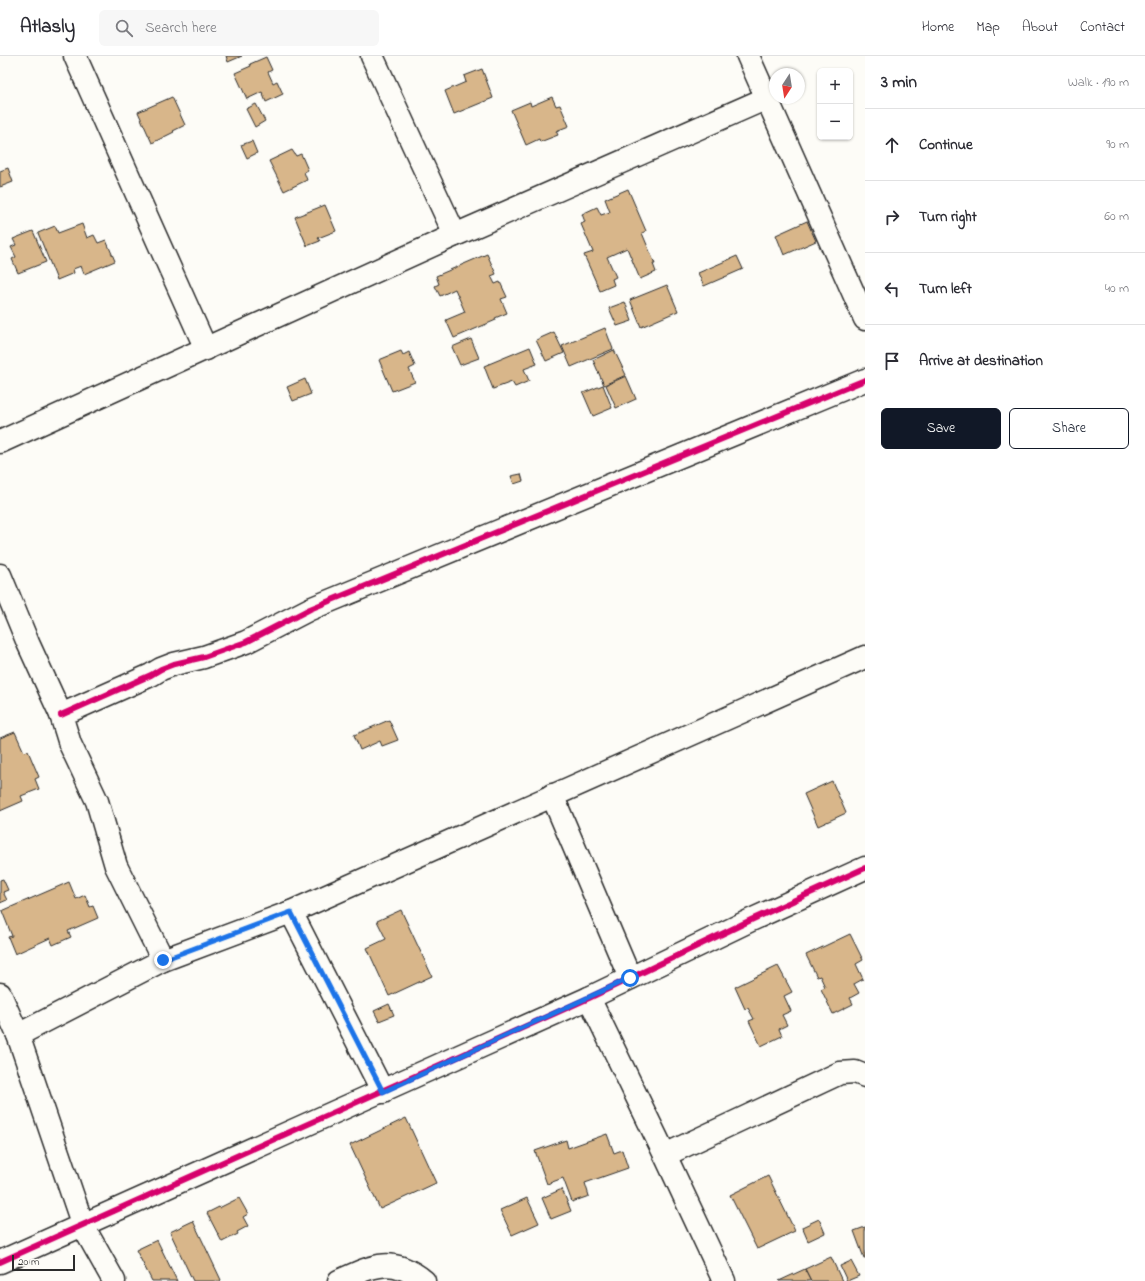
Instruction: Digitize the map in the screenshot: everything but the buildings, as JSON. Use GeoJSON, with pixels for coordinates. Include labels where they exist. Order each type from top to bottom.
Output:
{"type":"FeatureCollection","features":[{"type":"Feature","properties":{"kind":"street"},"geometry":{"type":"LineString","coordinates":[[75,56],[206,350]]}},
{"type":"Feature","properties":{"kind":"street"},"geometry":{"type":"LineString","coordinates":[[372,56],[455,235]]}},
{"type":"Feature","properties":{"kind":"street"},"geometry":{"type":"LineString","coordinates":[[748,56],[865,319]]}},
{"type":"Feature","properties":{"kind":"street"},"geometry":{"type":"LineString","coordinates":[[0,442],[206,350],[455,235],[767,98]]}},
{"type":"Feature","properties":{"kind":"street"},"geometry":{"type":"LineString","coordinates":[[61,715],[151,675],[160,669],[204,657],[246,642],[310,609],[865,380]]}},
{"type":"Feature","properties":{"kind":"street"},"geometry":{"type":"LineString","coordinates":[[0,576],[28,643],[61,715],[70,744],[97,801],[116,866],[163,960]]}},
{"type":"Feature","properties":{"kind":"street"},"geometry":{"type":"LineString","coordinates":[[18,1035],[163,960],[291,912],[865,656]]}},
{"type":"Feature","properties":{"kind":"street"},"geometry":{"type":"LineString","coordinates":[[552,795],[630,978]]}},
{"type":"Feature","properties":{"kind":"street"},"geometry":{"type":"LineString","coordinates":[[0,1262],[383,1092],[589,998],[865,868]]}},
{"type":"Feature","properties":{"kind":"street"},"geometry":{"type":"LineString","coordinates":[[291,912],[383,1092]]}},
{"type":"Feature","properties":{"kind":"street"},"geometry":{"type":"LineString","coordinates":[[0,994],[18,1035],[83,1226],[114,1281]]}},
{"type":"Feature","properties":{"kind":"street"},"geometry":{"type":"LineString","coordinates":[[589,998],[666,1155],[724,1281]]}},
{"type":"Feature","properties":{"kind":"street"},"geometry":{"type":"LineString","coordinates":[[666,1155],[840,1073],[855,1072],[865,1076]]}},
{"type":"Feature","properties":{"kind":"street"},"geometry":{"type":"LineString","coordinates":[[339,1281],[367,1268],[382,1265],[398,1266],[414,1273],[424,1281]]}},
{"type":"Feature","properties":{"kind":"cycle path"},"geometry":{"type":"LineString","coordinates":[[61,715],[151,675],[161,669],[174,664],[204,657],[246,642],[310,609],[865,380]]}},
{"type":"Feature","properties":{"kind":"cycle path"},"geometry":{"type":"LineString","coordinates":[[0,1262],[589,998],[751,920],[865,868]]}},
{"type":"Feature","properties":{"kind":"route"},"geometry":{"type":"LineString","coordinates":[[163,960],[291,912],[383,1092],[630,978]]}}]}
